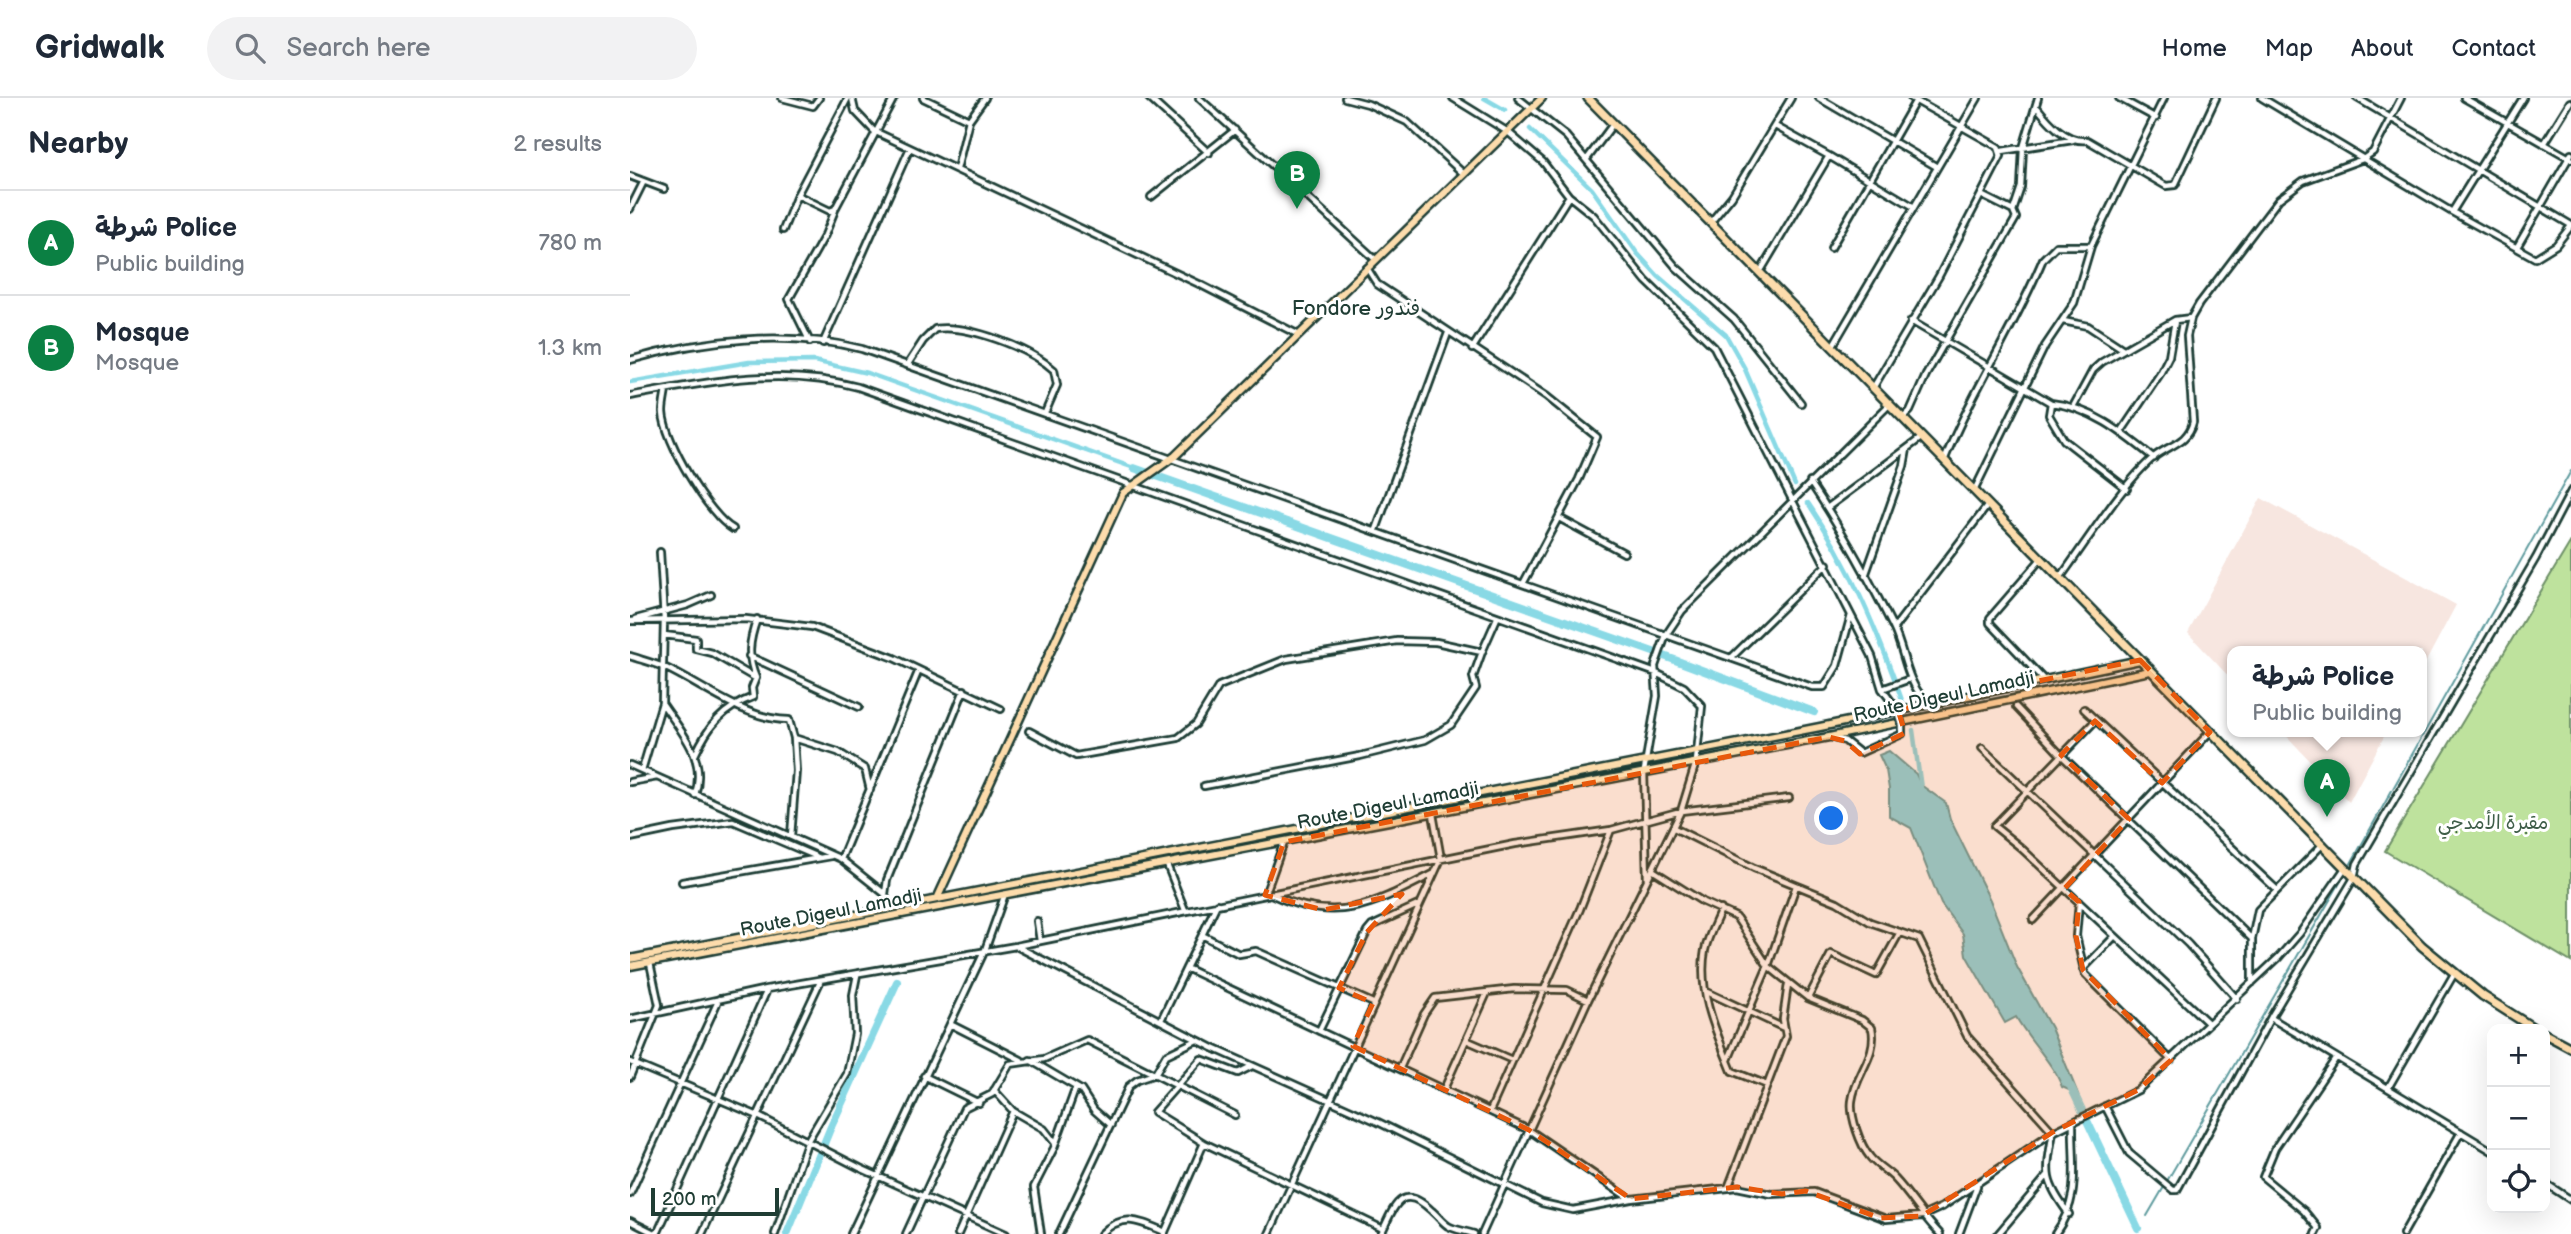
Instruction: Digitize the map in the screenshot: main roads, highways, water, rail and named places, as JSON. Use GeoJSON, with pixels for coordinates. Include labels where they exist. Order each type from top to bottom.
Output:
{"type":"FeatureCollection","features":[{"type":"Feature","properties":{"kind":"highway"},"geometry":{"type":"LineString","coordinates":[[1589,98],[2354,878],[2454,974],[2527,1024]]}},
{"type":"Feature","properties":{"kind":"highway"},"geometry":{"type":"LineString","coordinates":[[2550,1037],[2571,1048]]}},
{"type":"Feature","properties":{"kind":"main road"},"geometry":{"type":"LineString","coordinates":[[933,910],[1123,493],[1169,460],[1542,98]]}},
{"type":"Feature","properties":{"kind":"main road","name":"Route Digeul Lamadji"},"geometry":{"type":"LineString","coordinates":[[630,959],[1698,751],[2140,660]]}},
{"type":"Feature","properties":{"kind":"main road","name":"Route Digeul Lamadji"},"geometry":{"type":"LineString","coordinates":[[630,966],[1433,814],[2150,671]]}},
{"type":"Feature","properties":{"kind":"water"},"geometry":{"type":"Polygon","coordinates":[[[1889,751],[1916,774],[1921,785],[1946,803],[1950,819],[1990,900],[2017,967],[2051,1028],[2078,1094],[2062,1087],[2053,1069],[2016,1017],[2005,1023],[1966,955],[1963,934],[1941,904],[1911,828],[1889,816],[1886,770],[1879,755],[1889,751]]]}},
{"type":"Feature","properties":{"kind":"waterway"},"geometry":{"type":"LineString","coordinates":[[1484,98],[1505,110]]}},
{"type":"Feature","properties":{"kind":"waterway"},"geometry":{"type":"LineString","coordinates":[[1530,129],[1592,189],[1637,253],[1658,276],[1726,335],[1744,367],[1795,485]]}},
{"type":"Feature","properties":{"kind":"waterway"},"geometry":{"type":"LineString","coordinates":[[630,382],[749,362],[814,361],[867,373],[1134,468]]}},
{"type":"Feature","properties":{"kind":"waterway"},"geometry":{"type":"LineString","coordinates":[[1134,468],[1656,653],[1814,712]]}},
{"type":"Feature","properties":{"kind":"waterway"},"geometry":{"type":"LineString","coordinates":[[2427,728],[2571,471]]}},
{"type":"Feature","properties":{"kind":"waterway"},"geometry":{"type":"LineString","coordinates":[[1808,503],[1837,550],[1862,600],[1903,703]]}},
{"type":"Feature","properties":{"kind":"waterway"},"geometry":{"type":"LineString","coordinates":[[1913,730],[1921,788]]}},
{"type":"Feature","properties":{"kind":"waterway"},"geometry":{"type":"LineString","coordinates":[[2349,867],[2422,737]]}},
{"type":"Feature","properties":{"kind":"waterway"},"geometry":{"type":"LineString","coordinates":[[2167,1181],[2345,874]]}},
{"type":"Feature","properties":{"kind":"waterway"},"geometry":{"type":"LineString","coordinates":[[787,1234],[830,1129],[897,982]]}},
{"type":"Feature","properties":{"kind":"waterway"},"geometry":{"type":"LineString","coordinates":[[2071,1087],[2138,1228]]}},
{"type":"Feature","properties":{"kind":"waterway"},"geometry":{"type":"LineString","coordinates":[[2147,1216],[2164,1187]]}},
{"type":"Feature","properties":{"kind":"place","name":"Mosque"},"geometry":{"type":"Point","coordinates":[1297,209]}},
{"type":"Feature","properties":{"kind":"place","name":"شرطة Police"},"geometry":{"type":"Point","coordinates":[2327,817]}},
{"type":"Feature","properties":{"kind":"district","name":"Fondore فندور"},"geometry":{"type":"Point","coordinates":[1356,308]}},
{"type":"Feature","properties":{"kind":"park label","name":"مقبرة الأمدجي"},"geometry":{"type":"Point","coordinates":[2493,823]}}]}
